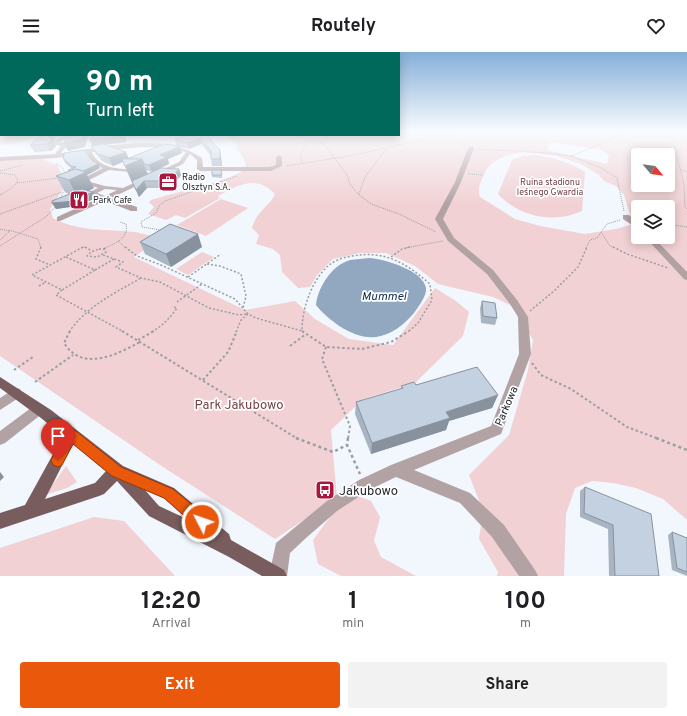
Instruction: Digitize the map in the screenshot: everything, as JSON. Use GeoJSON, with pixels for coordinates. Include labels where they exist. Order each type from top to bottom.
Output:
{"type":"FeatureCollection","features":[{"type":"Feature","properties":{"kind":"main road"},"geometry":{"type":"LineString","coordinates":[[0,382],[40,409],[117,471],[154,511],[235,551],[278,576]]}},
{"type":"Feature","properties":{"kind":"main road"},"geometry":{"type":"LineString","coordinates":[[30,511],[71,435]]}},
{"type":"Feature","properties":{"kind":"main road"},"geometry":{"type":"LineString","coordinates":[[0,521],[99,489],[117,471]]}},
{"type":"Feature","properties":{"kind":"main road"},"geometry":{"type":"LineString","coordinates":[[117,471],[168,493],[235,551]]}},
{"type":"Feature","properties":{"kind":"street"},"geometry":{"type":"LineString","coordinates":[[0,159],[48,156]]}},
{"type":"Feature","properties":{"kind":"street"},"geometry":{"type":"LineString","coordinates":[[91,156],[92,160],[109,168],[143,172]]}},
{"type":"Feature","properties":{"kind":"street"},"geometry":{"type":"LineString","coordinates":[[60,219],[181,162],[183,156]]}},
{"type":"Feature","properties":{"kind":"street"},"geometry":{"type":"LineString","coordinates":[[195,156],[200,159],[200,169],[250,170],[276,168],[278,166],[279,157]]}},
{"type":"Feature","properties":{"kind":"street","name":"Parkowa"},"geometry":{"type":"LineString","coordinates":[[278,576],[282,549],[332,506],[364,486],[396,470],[496,430],[525,354],[523,317],[514,302],[490,272],[451,239],[439,219],[462,173],[468,156]]}},
{"type":"Feature","properties":{"kind":"street"},"geometry":{"type":"LineString","coordinates":[[109,168],[81,180],[102,187],[124,190]]}},
{"type":"Feature","properties":{"kind":"street"},"geometry":{"type":"LineString","coordinates":[[102,187],[94,192],[94,194],[134,209]]}},
{"type":"Feature","properties":{"kind":"street"},"geometry":{"type":"LineString","coordinates":[[626,217],[631,222]]}},
{"type":"Feature","properties":{"kind":"street"},"geometry":{"type":"LineString","coordinates":[[656,244],[686,276]]}},
{"type":"Feature","properties":{"kind":"street"},"geometry":{"type":"LineString","coordinates":[[0,405],[16,393]]}},
{"type":"Feature","properties":{"kind":"street"},"geometry":{"type":"LineString","coordinates":[[0,439],[40,409]]}},
{"type":"Feature","properties":{"kind":"street"},"geometry":{"type":"LineString","coordinates":[[396,470],[465,498],[498,531],[529,576]]}},
{"type":"Feature","properties":{"kind":"path"},"geometry":{"type":"LineString","coordinates":[[300,156],[303,163]]}},
{"type":"Feature","properties":{"kind":"path"},"geometry":{"type":"LineString","coordinates":[[276,168],[342,156]]}},
{"type":"Feature","properties":{"kind":"path"},"geometry":{"type":"LineString","coordinates":[[358,194],[365,177],[381,156]]}},
{"type":"Feature","properties":{"kind":"path"},"geometry":{"type":"LineString","coordinates":[[523,317],[554,291],[578,267],[590,240],[597,238],[607,224],[626,217],[617,178],[600,168],[573,156]]}},
{"type":"Feature","properties":{"kind":"path"},"geometry":{"type":"LineString","coordinates":[[677,156],[684,184],[685,207],[687,210]]}},
{"type":"Feature","properties":{"kind":"path"},"geometry":{"type":"LineString","coordinates":[[334,158],[358,194],[371,204],[399,214],[451,239]]}},
{"type":"Feature","properties":{"kind":"path"},"geometry":{"type":"LineString","coordinates":[[0,195],[12,188],[17,183],[66,177],[62,167],[51,162]]}},
{"type":"Feature","properties":{"kind":"path"},"geometry":{"type":"LineString","coordinates":[[680,169],[687,172]]}},
{"type":"Feature","properties":{"kind":"path"},"geometry":{"type":"LineString","coordinates":[[162,230],[142,227],[141,222],[156,213],[159,206],[165,201],[250,170]]}},
{"type":"Feature","properties":{"kind":"path"},"geometry":{"type":"LineString","coordinates":[[0,172],[15,175],[18,178],[17,183]]}},
{"type":"Feature","properties":{"kind":"path"},"geometry":{"type":"LineString","coordinates":[[462,173],[483,175]]}},
{"type":"Feature","properties":{"kind":"path"},"geometry":{"type":"LineString","coordinates":[[0,246],[22,234],[54,210],[65,189],[70,187]]}},
{"type":"Feature","properties":{"kind":"path"},"geometry":{"type":"LineString","coordinates":[[0,214],[64,192]]}},
{"type":"Feature","properties":{"kind":"path"},"geometry":{"type":"LineString","coordinates":[[104,249],[106,252],[96,258],[88,257],[87,255],[92,251],[104,249],[127,235],[128,230],[126,224],[120,222]]}},
{"type":"Feature","properties":{"kind":"path"},"geometry":{"type":"LineString","coordinates":[[675,225],[687,227]]}},
{"type":"Feature","properties":{"kind":"path"},"geometry":{"type":"LineString","coordinates":[[0,230],[9,230],[38,239],[41,248],[36,259],[50,265]]}},
{"type":"Feature","properties":{"kind":"path"},"geometry":{"type":"LineString","coordinates":[[0,240],[7,235],[10,231],[9,230]]}},
{"type":"Feature","properties":{"kind":"path"},"geometry":{"type":"LineString","coordinates":[[601,232],[610,246],[686,276]]}},
{"type":"Feature","properties":{"kind":"path"},"geometry":{"type":"LineString","coordinates":[[392,257],[402,249],[451,239]]}},
{"type":"Feature","properties":{"kind":"path"},"geometry":{"type":"LineString","coordinates":[[118,241],[137,256],[188,277],[235,300],[248,314],[256,318],[302,331],[326,347],[362,349],[391,342],[405,335],[418,323],[432,300],[430,284],[416,270],[392,257],[380,253],[368,253],[334,261],[321,273],[310,292],[301,320],[302,331]]}},
{"type":"Feature","properties":{"kind":"path"},"geometry":{"type":"LineString","coordinates":[[62,290],[32,275],[84,248],[92,251]]}},
{"type":"Feature","properties":{"kind":"path"},"geometry":{"type":"LineString","coordinates":[[188,277],[221,254]]}},
{"type":"Feature","properties":{"kind":"path"},"geometry":{"type":"LineString","coordinates":[[103,255],[123,262],[116,267],[141,278],[160,282],[209,308],[232,314],[248,314]]}},
{"type":"Feature","properties":{"kind":"path"},"geometry":{"type":"LineString","coordinates":[[66,257],[95,270]]}},
{"type":"Feature","properties":{"kind":"path"},"geometry":{"type":"LineString","coordinates":[[114,259],[56,293],[56,295],[139,341],[299,440],[333,452],[348,445]]}},
{"type":"Feature","properties":{"kind":"path"},"geometry":{"type":"LineString","coordinates":[[208,264],[220,266],[241,274],[244,286],[245,304],[243,308]]}},
{"type":"Feature","properties":{"kind":"path"},"geometry":{"type":"LineString","coordinates":[[141,278],[111,294],[74,324],[64,343],[67,350],[80,358],[95,359],[115,355],[161,326],[173,315],[177,308],[172,306]]}},
{"type":"Feature","properties":{"kind":"path"},"geometry":{"type":"LineString","coordinates":[[39,286],[46,282]]}},
{"type":"Feature","properties":{"kind":"path"},"geometry":{"type":"LineString","coordinates":[[177,302],[202,284]]}},
{"type":"Feature","properties":{"kind":"path"},"geometry":{"type":"LineString","coordinates":[[203,380],[228,352],[242,320],[248,314]]}},
{"type":"Feature","properties":{"kind":"path"},"geometry":{"type":"LineString","coordinates":[[290,346],[306,334]]}},
{"type":"Feature","properties":{"kind":"path"},"geometry":{"type":"LineString","coordinates":[[326,347],[322,359],[350,426],[348,445],[364,486]]}},
{"type":"Feature","properties":{"kind":"path"},"geometry":{"type":"LineString","coordinates":[[525,354],[541,375],[571,389],[627,427],[687,450]]}},
{"type":"Feature","properties":{"kind":"path"},"geometry":{"type":"LineString","coordinates":[[35,382],[73,355]]}},
{"type":"Feature","properties":{"kind":"path"},"geometry":{"type":"LineString","coordinates":[[14,370],[33,357]]}},
{"type":"Feature","properties":{"kind":"green space"},"geometry":{"type":"Polygon","coordinates":[[[243,156],[503,156],[489,166],[485,172],[479,192],[480,197],[515,219],[540,226],[585,234],[616,229],[631,225],[631,244],[675,244],[675,200],[631,200],[631,218],[624,195],[616,186],[604,181],[599,175],[581,164],[558,156],[575,156],[607,164],[609,156],[631,156],[631,192],[675,192],[675,156],[687,156],[687,520],[663,499],[636,488],[613,483],[592,481],[575,488],[566,514],[564,576],[497,576],[498,572],[479,539],[483,511],[469,475],[509,435],[528,370],[533,340],[512,306],[493,297],[438,284],[415,266],[386,253],[360,253],[333,259],[317,275],[310,287],[298,288],[282,272],[280,255],[273,249],[256,244],[259,235],[252,228],[257,216],[275,194],[261,184],[247,183],[233,188],[218,196],[220,198],[185,218],[176,215],[166,220],[148,214],[154,207],[149,202],[151,200],[229,178],[246,168],[243,156]]]}},
{"type":"Feature","properties":{"kind":"green space","name":"Ruina stadionu leśnego Gwardia"},"geometry":{"type":"Polygon","coordinates":[[[521,156],[543,156],[562,161],[585,172],[582,211],[560,217],[537,216],[526,213],[506,202],[498,194],[512,160],[521,156]]]}},
{"type":"Feature","properties":{"kind":"green space","name":"Park Jakubowo"},"geometry":{"type":"Polygon","coordinates":[[[38,157],[57,165],[62,174],[65,186],[50,209],[53,218],[72,226],[82,228],[135,232],[162,238],[134,257],[245,310],[295,301],[315,319],[349,339],[393,345],[435,288],[456,301],[469,312],[463,336],[415,383],[363,399],[331,430],[337,498],[275,539],[160,465],[0,356],[0,161],[38,157]]]}},
{"type":"Feature","properties":{"kind":"green space"},"geometry":{"type":"Polygon","coordinates":[[[221,199],[248,208],[206,236],[177,225],[221,199]]]}},
{"type":"Feature","properties":{"kind":"green space"},"geometry":{"type":"Polygon","coordinates":[[[202,252],[214,257],[188,275],[176,269],[202,252]]]}},
{"type":"Feature","properties":{"kind":"green space"},"geometry":{"type":"Polygon","coordinates":[[[66,466],[77,482],[67,488],[45,495],[66,466]]]}},
{"type":"Feature","properties":{"kind":"green space"},"geometry":{"type":"Polygon","coordinates":[[[355,495],[371,501],[380,517],[374,541],[381,557],[416,576],[341,576],[318,564],[313,540],[339,505],[355,495]]]}},
{"type":"Feature","properties":{"kind":"green space"},"geometry":{"type":"Polygon","coordinates":[[[94,517],[124,521],[175,576],[0,576],[0,548],[94,517]]]}},
{"type":"Feature","properties":{"kind":"water","name":"Mummel"},"geometry":{"type":"Polygon","coordinates":[[[369,258],[393,263],[411,271],[418,276],[426,288],[422,301],[414,313],[406,321],[387,334],[376,337],[359,335],[342,328],[327,317],[316,305],[317,298],[323,284],[337,267],[350,260],[369,258]]]}},
{"type":"Feature","properties":{"kind":"building"},"geometry":{"type":"Polygon","coordinates":[[[63,156],[89,156],[98,164],[83,171],[75,169],[70,171],[68,170],[76,167],[71,166],[63,158],[63,156]]]}},
{"type":"Feature","properties":{"kind":"building"},"geometry":{"type":"Polygon","coordinates":[[[133,156],[167,157],[149,165],[144,164],[142,159],[127,159],[133,156]]]}},
{"type":"Feature","properties":{"kind":"building"},"geometry":{"type":"Polygon","coordinates":[[[211,156],[220,156],[220,159],[211,159],[211,156]]]}},
{"type":"Feature","properties":{"kind":"building"},"geometry":{"type":"Polygon","coordinates":[[[122,159],[142,159],[125,166],[122,159]]]}},
{"type":"Feature","properties":{"kind":"building"},"geometry":{"type":"Polygon","coordinates":[[[161,168],[179,169],[169,181],[144,181],[136,190],[132,181],[161,168]]]}},
{"type":"Feature","properties":{"kind":"building"},"geometry":{"type":"Polygon","coordinates":[[[75,169],[86,172],[69,180],[56,176],[75,169]]]}},
{"type":"Feature","properties":{"kind":"building"},"geometry":{"type":"Polygon","coordinates":[[[212,170],[221,170],[222,175],[212,175],[212,170]]]}},
{"type":"Feature","properties":{"kind":"building"},"geometry":{"type":"Polygon","coordinates":[[[82,189],[93,192],[74,201],[52,203],[52,201],[82,189]]]}},
{"type":"Feature","properties":{"kind":"building"},"geometry":{"type":"Polygon","coordinates":[[[170,224],[198,234],[166,254],[140,242],[170,224]]]}},
{"type":"Feature","properties":{"kind":"building"},"geometry":{"type":"Polygon","coordinates":[[[482,301],[495,303],[497,318],[483,316],[482,301]]]}},
{"type":"Feature","properties":{"kind":"building"},"geometry":{"type":"Polygon","coordinates":[[[477,367],[498,395],[446,412],[450,418],[372,443],[356,402],[403,388],[401,386],[414,382],[416,385],[477,367]]]}},
{"type":"Feature","properties":{"kind":"building"},"geometry":{"type":"Polygon","coordinates":[[[585,487],[651,514],[659,576],[615,576],[613,525],[584,513],[585,487]]]}},
{"type":"Feature","properties":{"kind":"building"},"geometry":{"type":"Polygon","coordinates":[[[672,532],[687,538],[687,572],[677,568],[672,532]]]}},
{"type":"Feature","properties":{"kind":"place","name":"Radio Olsztyn S.A."},"geometry":{"type":"Point","coordinates":[168,182]}},
{"type":"Feature","properties":{"kind":"place","name":"Park Cafe"},"geometry":{"type":"Point","coordinates":[79,200]}},
{"type":"Feature","properties":{"kind":"place","name":"Jakubowo"},"geometry":{"type":"Point","coordinates":[325,490]}},
{"type":"Feature","properties":{"kind":"route"},"geometry":{"type":"LineString","coordinates":[[58,460],[71,435],[117,471],[168,493],[202,522]]}}]}
